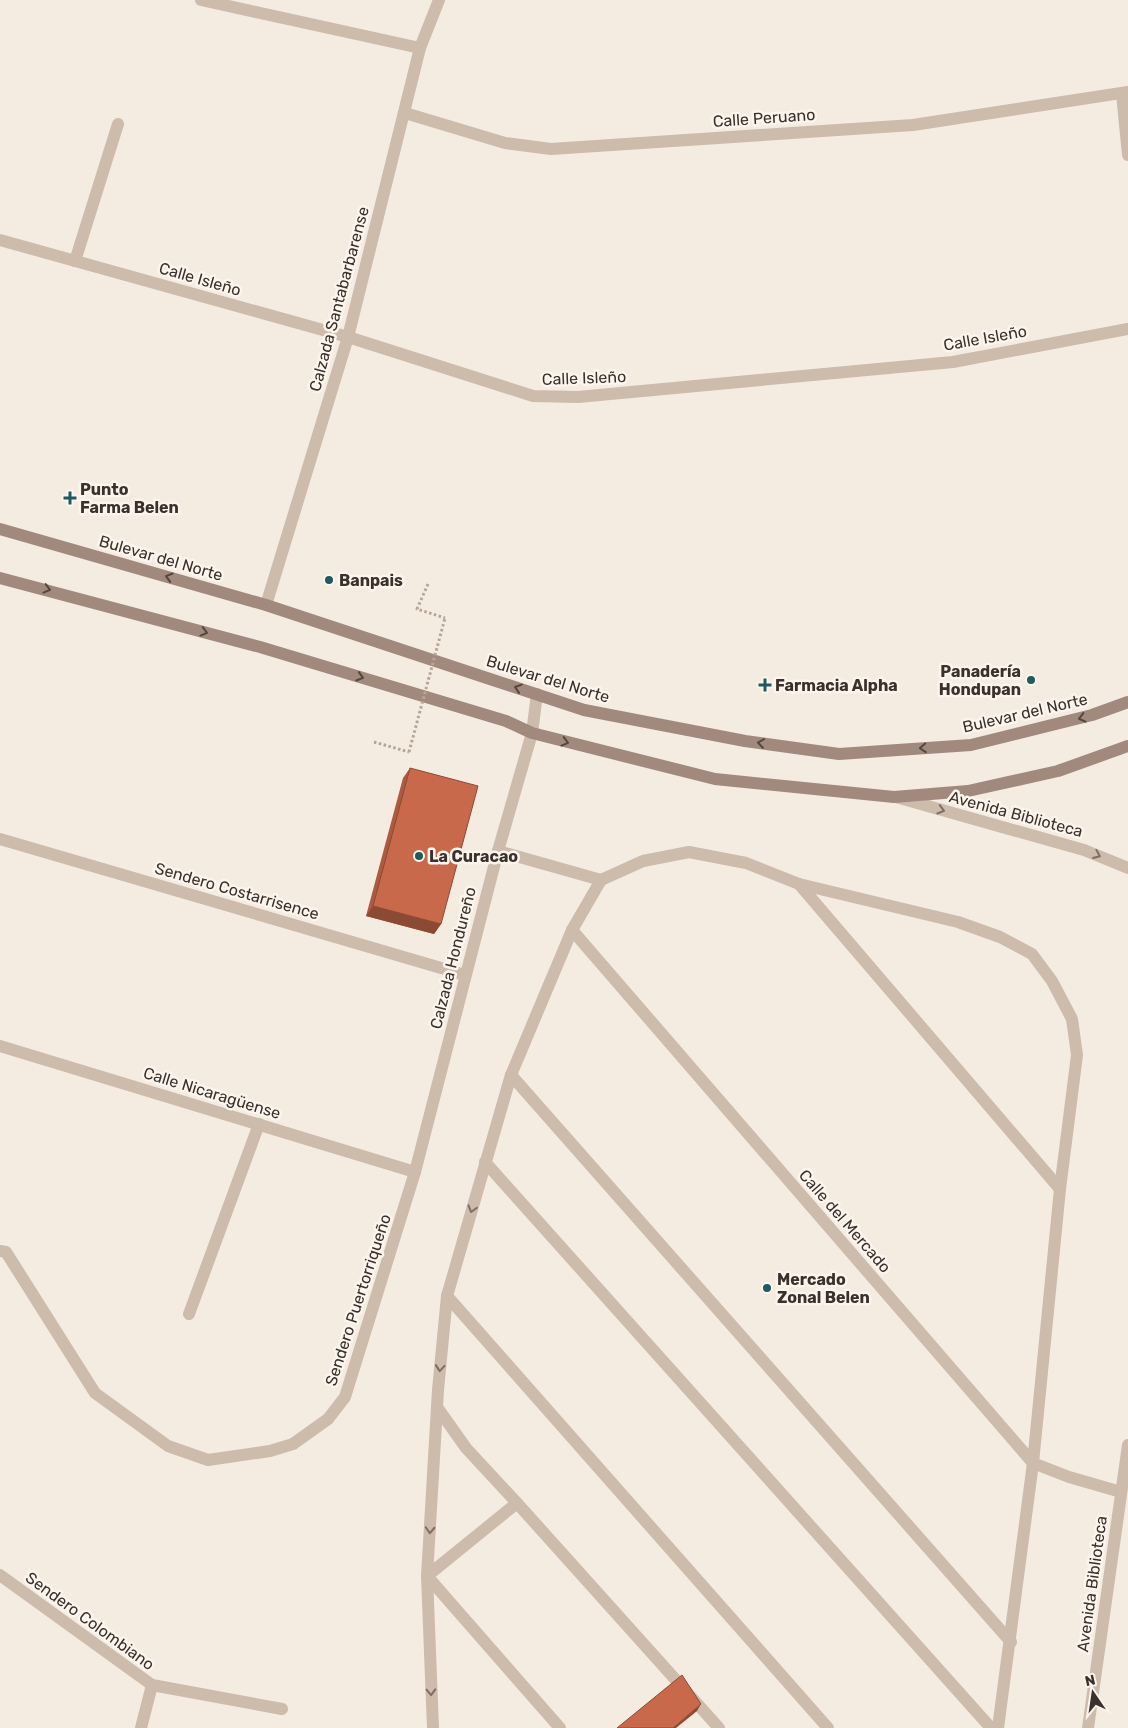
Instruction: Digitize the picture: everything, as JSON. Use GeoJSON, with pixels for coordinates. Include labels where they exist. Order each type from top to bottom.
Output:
{"type":"FeatureCollection","features":[{"type":"Feature","properties":{"kind":"main road","name":"Bulevar del Norte"},"geometry":{"type":"LineString","coordinates":[[0,529],[266,605],[593,712],[745,741],[839,754],[971,745],[1092,716],[1128,702]]}},
{"type":"Feature","properties":{"kind":"main road"},"geometry":{"type":"LineString","coordinates":[[0,578],[260,647],[506,721],[532,733],[715,779],[894,796],[968,791],[1058,770],[1128,746]]}},
{"type":"Feature","properties":{"kind":"street"},"geometry":{"type":"LineString","coordinates":[[201,0],[420,48]]}},
{"type":"Feature","properties":{"kind":"street","name":"Calzada Santabarbarense"},"geometry":{"type":"LineString","coordinates":[[266,605],[348,337],[420,48],[439,0]]}},
{"type":"Feature","properties":{"kind":"street"},"geometry":{"type":"LineString","coordinates":[[1125,93],[1128,155]]}},
{"type":"Feature","properties":{"kind":"street","name":"Calle Peruano"},"geometry":{"type":"LineString","coordinates":[[405,113],[505,143],[552,149],[913,125],[1125,93]]}},
{"type":"Feature","properties":{"kind":"street"},"geometry":{"type":"LineString","coordinates":[[75,261],[118,124]]}},
{"type":"Feature","properties":{"kind":"street","name":"Calle Isleño"},"geometry":{"type":"LineString","coordinates":[[0,240],[348,337],[532,396],[578,397],[953,362],[1128,328]]}},
{"type":"Feature","properties":{"kind":"street","name":"Calzada Hondureño"},"geometry":{"type":"LineString","coordinates":[[415,1172],[498,851],[532,733],[536,694]]}},
{"type":"Feature","properties":{"kind":"street","name":"Avenida Biblioteca"},"geometry":{"type":"LineString","coordinates":[[894,796],[1084,850],[1128,868]]}},
{"type":"Feature","properties":{"kind":"street","name":"Sendero Costarrisence"},"geometry":{"type":"LineString","coordinates":[[0,839],[465,975]]}},
{"type":"Feature","properties":{"kind":"street"},"geometry":{"type":"LineString","coordinates":[[498,851],[601,880]]}},
{"type":"Feature","properties":{"kind":"street"},"geometry":{"type":"LineString","coordinates":[[433,1727],[427,1576],[437,1407],[447,1296],[485,1162],[511,1075],[572,930],[601,880],[643,861],[689,852],[746,863],[799,884],[958,922],[1000,937],[1032,954],[1052,981],[1072,1019],[1077,1054],[1060,1190],[1033,1464],[1011,1642],[998,1728]]}},
{"type":"Feature","properties":{"kind":"street"},"geometry":{"type":"LineString","coordinates":[[799,884],[1060,1190]]}},
{"type":"Feature","properties":{"kind":"street","name":"Calle del Mercado"},"geometry":{"type":"LineString","coordinates":[[572,930],[1033,1464],[1121,1492]]}},
{"type":"Feature","properties":{"kind":"street","name":"Calle Nicaragüense"},"geometry":{"type":"LineString","coordinates":[[0,1046],[415,1172]]}},
{"type":"Feature","properties":{"kind":"street"},"geometry":{"type":"LineString","coordinates":[[511,1075],[1011,1642]]}},
{"type":"Feature","properties":{"kind":"street"},"geometry":{"type":"LineString","coordinates":[[189,1314],[259,1124]]}},
{"type":"Feature","properties":{"kind":"street"},"geometry":{"type":"LineString","coordinates":[[485,1162],[991,1728]]}},
{"type":"Feature","properties":{"kind":"street","name":"Sendero Puertorriqueño"},"geometry":{"type":"LineString","coordinates":[[0,1251],[6,1252],[95,1393],[168,1446],[208,1460],[270,1451],[293,1444],[328,1419],[344,1397],[415,1172]]}},
{"type":"Feature","properties":{"kind":"street"},"geometry":{"type":"LineString","coordinates":[[447,1296],[828,1728]]}},
{"type":"Feature","properties":{"kind":"street"},"geometry":{"type":"LineString","coordinates":[[437,1407],[466,1448],[719,1728]]}},
{"type":"Feature","properties":{"kind":"street","name":"Avenida Biblioteca"},"geometry":{"type":"LineString","coordinates":[[1088,1728],[1128,1445]]}},
{"type":"Feature","properties":{"kind":"street"},"geometry":{"type":"LineString","coordinates":[[427,1576],[517,1503]]}},
{"type":"Feature","properties":{"kind":"street","name":"Sendero Colombiano"},"geometry":{"type":"LineString","coordinates":[[0,1575],[152,1685],[282,1709]]}},
{"type":"Feature","properties":{"kind":"street"},"geometry":{"type":"LineString","coordinates":[[427,1576],[560,1728]]}},
{"type":"Feature","properties":{"kind":"street"},"geometry":{"type":"LineString","coordinates":[[141,1728],[152,1685]]}},
{"type":"Feature","properties":{"kind":"path"},"geometry":{"type":"LineString","coordinates":[[374,742],[409,752],[445,618],[417,609],[428,584]]}},
{"type":"Feature","properties":{"kind":"building","name":"La Curacao"},"geometry":{"type":"Polygon","coordinates":[[[410,768],[478,786],[441,924],[373,906],[410,768]]]}},
{"type":"Feature","properties":{"kind":"building"},"geometry":{"type":"Polygon","coordinates":[[[682,1675],[701,1704],[673,1728],[617,1728],[682,1675]]]}},
{"type":"Feature","properties":{"kind":"place","name":"Punto Farma Belen"},"geometry":{"type":"Point","coordinates":[70,498]}},
{"type":"Feature","properties":{"kind":"place","name":"Banpais"},"geometry":{"type":"Point","coordinates":[329,580]}},
{"type":"Feature","properties":{"kind":"place","name":"Panadería Hondupan"},"geometry":{"type":"Point","coordinates":[1031,680]}},
{"type":"Feature","properties":{"kind":"place","name":"Farmacia Alpha"},"geometry":{"type":"Point","coordinates":[765,685]}},
{"type":"Feature","properties":{"kind":"place","name":"La Curacao"},"geometry":{"type":"Point","coordinates":[419,856]}},
{"type":"Feature","properties":{"kind":"place","name":"Mercado Zonal Belen"},"geometry":{"type":"Point","coordinates":[767,1288]}}]}
